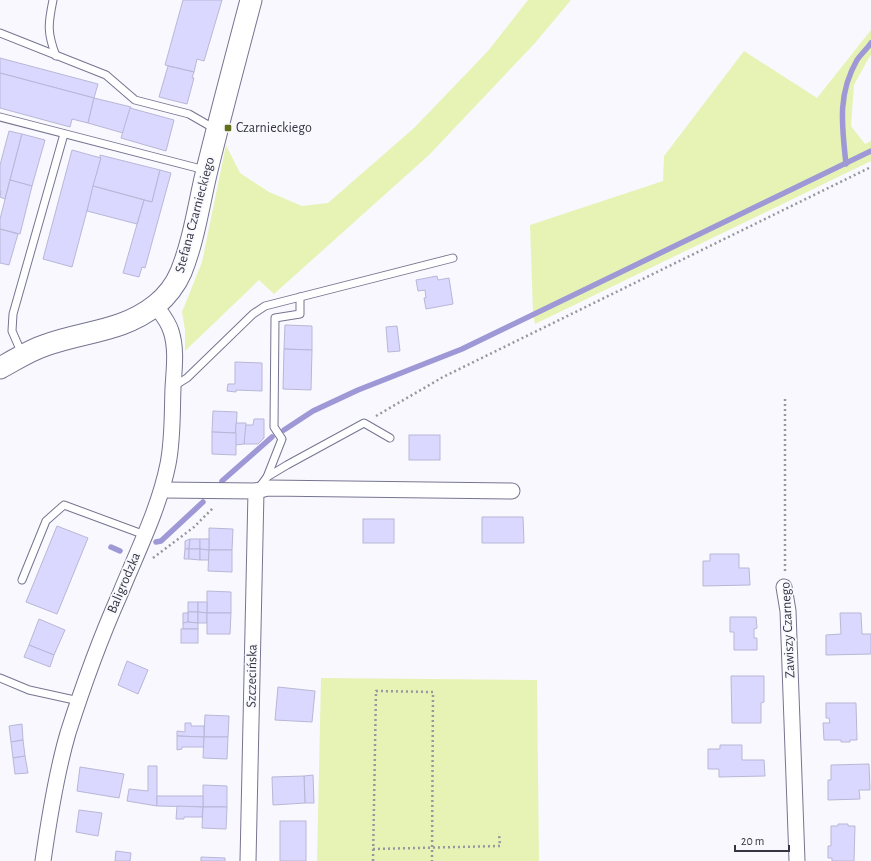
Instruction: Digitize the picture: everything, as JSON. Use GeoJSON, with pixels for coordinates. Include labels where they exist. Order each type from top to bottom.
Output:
{"type":"FeatureCollection","features":[{"type":"Feature","properties":{"kind":"street","name":"Stefana Czarnieckiego"},"geometry":{"type":"LineString","coordinates":[[0,368],[45,345],[104,330],[131,321],[155,306],[164,297],[181,273],[251,0]]}},
{"type":"Feature","properties":{"kind":"street","name":"Baligrodzka"},"geometry":{"type":"LineString","coordinates":[[43,861],[56,787],[68,735],[109,619],[145,535],[162,490],[168,463],[172,428],[174,350],[171,331],[165,318],[155,306]]}},
{"type":"Feature","properties":{"kind":"street"},"geometry":{"type":"LineString","coordinates":[[162,490],[256,491],[268,488],[512,491]]}},
{"type":"Feature","properties":{"kind":"street","name":"Szczecińska"},"geometry":{"type":"LineString","coordinates":[[248,861],[256,491]]}},
{"type":"Feature","properties":{"kind":"street","name":"Zawiszy Czarnego"},"geometry":{"type":"LineString","coordinates":[[784,587],[788,611],[797,861]]}},
{"type":"Feature","properties":{"kind":"lane"},"geometry":{"type":"LineString","coordinates":[[54,0],[49,18],[49,39],[56,56]]}},
{"type":"Feature","properties":{"kind":"lane"},"geometry":{"type":"LineString","coordinates":[[0,33],[106,75],[135,100],[189,114],[217,130]]}},
{"type":"Feature","properties":{"kind":"lane"},"geometry":{"type":"LineString","coordinates":[[0,117],[207,170]]}},
{"type":"Feature","properties":{"kind":"lane"},"geometry":{"type":"LineString","coordinates":[[23,356],[12,331],[13,314],[64,134]]}},
{"type":"Feature","properties":{"kind":"lane"},"geometry":{"type":"LineString","coordinates":[[173,387],[187,378],[253,314],[265,306],[453,258]]}},
{"type":"Feature","properties":{"kind":"lane"},"geometry":{"type":"LineString","coordinates":[[256,491],[267,477],[282,439],[274,427],[275,318],[300,314],[300,297]]}},
{"type":"Feature","properties":{"kind":"lane"},"geometry":{"type":"LineString","coordinates":[[267,477],[364,423],[390,438]]}},
{"type":"Feature","properties":{"kind":"lane"},"geometry":{"type":"LineString","coordinates":[[22,580],[46,521],[64,505],[145,535]]}},
{"type":"Feature","properties":{"kind":"lane"},"geometry":{"type":"LineString","coordinates":[[0,678],[29,690],[79,701]]}},
{"type":"Feature","properties":{"kind":"path"},"geometry":{"type":"LineString","coordinates":[[364,423],[443,377],[871,167]]}},
{"type":"Feature","properties":{"kind":"path","name":"Zawiszy Czarnego"},"geometry":{"type":"LineString","coordinates":[[784,587],[786,566],[785,399]]}},
{"type":"Feature","properties":{"kind":"path"},"geometry":{"type":"LineString","coordinates":[[135,559],[154,558],[161,553],[194,527],[221,501],[224,490]]}},
{"type":"Feature","properties":{"kind":"path"},"geometry":{"type":"LineString","coordinates":[[373,861],[376,691],[433,692],[432,861]]}},
{"type":"Feature","properties":{"kind":"path"},"geometry":{"type":"LineString","coordinates":[[373,849],[500,846],[499,833]]}},
{"type":"Feature","properties":{"kind":"green space"},"geometry":{"type":"Polygon","coordinates":[[[528,0],[571,0],[535,43],[429,155],[274,294],[259,280],[185,351],[185,330],[182,312],[202,262],[226,145],[240,173],[269,192],[302,206],[328,203],[414,128],[488,51],[528,0]]]}},
{"type":"Feature","properties":{"kind":"green space"},"geometry":{"type":"Polygon","coordinates":[[[871,30],[871,55],[854,85],[851,126],[865,144],[871,141],[871,161],[535,324],[533,314],[530,225],[663,181],[664,156],[744,51],[817,98],[871,30]]]}},
{"type":"Feature","properties":{"kind":"green space"},"geometry":{"type":"Polygon","coordinates":[[[321,678],[537,680],[539,861],[317,861],[321,678]]]}},
{"type":"Feature","properties":{"kind":"building"},"geometry":{"type":"Polygon","coordinates":[[[183,0],[222,0],[204,61],[197,59],[194,72],[165,65],[183,0]]]}},
{"type":"Feature","properties":{"kind":"building"},"geometry":{"type":"Polygon","coordinates":[[[0,58],[98,84],[94,98],[0,73],[0,58]]]}},
{"type":"Feature","properties":{"kind":"building"},"geometry":{"type":"Polygon","coordinates":[[[168,66],[194,72],[192,78],[194,78],[187,104],[159,97],[168,66]]]}},
{"type":"Feature","properties":{"kind":"building"},"geometry":{"type":"Polygon","coordinates":[[[0,73],[94,98],[88,123],[72,119],[70,127],[0,108],[0,73]]]}},
{"type":"Feature","properties":{"kind":"building"},"geometry":{"type":"Polygon","coordinates":[[[94,98],[131,107],[123,133],[88,123],[94,98]]]}},
{"type":"Feature","properties":{"kind":"building"},"geometry":{"type":"Polygon","coordinates":[[[130,108],[174,120],[166,151],[121,138],[130,108]]]}},
{"type":"Feature","properties":{"kind":"building"},"geometry":{"type":"Polygon","coordinates":[[[9,131],[22,134],[5,199],[0,197],[0,165],[9,131]]]}},
{"type":"Feature","properties":{"kind":"building"},"geometry":{"type":"Polygon","coordinates":[[[22,134],[45,140],[32,186],[10,180],[22,134]]]}},
{"type":"Feature","properties":{"kind":"building"},"geometry":{"type":"Polygon","coordinates":[[[72,150],[101,158],[72,267],[43,259],[72,150]]]}},
{"type":"Feature","properties":{"kind":"building"},"geometry":{"type":"Polygon","coordinates":[[[100,155],[160,170],[152,202],[93,186],[101,158],[100,155]]]}},
{"type":"Feature","properties":{"kind":"building"},"geometry":{"type":"Polygon","coordinates":[[[160,170],[171,173],[145,268],[142,267],[139,277],[123,273],[144,200],[152,202],[160,170]]]}},
{"type":"Feature","properties":{"kind":"building"},"geometry":{"type":"Polygon","coordinates":[[[10,180],[32,186],[20,234],[0,229],[0,219],[10,180]]]}},
{"type":"Feature","properties":{"kind":"building"},"geometry":{"type":"Polygon","coordinates":[[[93,186],[144,200],[137,224],[87,211],[93,186]]]}},
{"type":"Feature","properties":{"kind":"building"},"geometry":{"type":"Polygon","coordinates":[[[0,229],[18,234],[9,265],[0,263],[0,229]]]}},
{"type":"Feature","properties":{"kind":"building"},"geometry":{"type":"Polygon","coordinates":[[[437,276],[438,280],[449,278],[453,304],[426,309],[424,298],[426,298],[425,290],[418,291],[416,280],[437,276]]]}},
{"type":"Feature","properties":{"kind":"building"},"geometry":{"type":"Polygon","coordinates":[[[285,325],[312,326],[312,350],[284,349],[285,325]]]}},
{"type":"Feature","properties":{"kind":"building"},"geometry":{"type":"Polygon","coordinates":[[[397,326],[400,351],[388,352],[386,327],[397,326]]]}},
{"type":"Feature","properties":{"kind":"building"},"geometry":{"type":"Polygon","coordinates":[[[284,349],[312,350],[311,390],[283,389],[284,349]]]}},
{"type":"Feature","properties":{"kind":"building"},"geometry":{"type":"Polygon","coordinates":[[[235,362],[262,363],[262,391],[227,391],[228,384],[235,384],[235,362]]]}},
{"type":"Feature","properties":{"kind":"building"},"geometry":{"type":"Polygon","coordinates":[[[213,411],[237,412],[236,433],[212,432],[213,411]]]}},
{"type":"Feature","properties":{"kind":"building"},"geometry":{"type":"Polygon","coordinates":[[[254,419],[264,419],[264,438],[258,444],[244,444],[245,425],[253,425],[254,419]]]}},
{"type":"Feature","properties":{"kind":"building"},"geometry":{"type":"Polygon","coordinates":[[[236,423],[246,423],[244,444],[235,445],[236,423]]]}},
{"type":"Feature","properties":{"kind":"building"},"geometry":{"type":"Polygon","coordinates":[[[212,432],[236,433],[236,455],[212,454],[212,432]]]}},
{"type":"Feature","properties":{"kind":"building"},"geometry":{"type":"Polygon","coordinates":[[[409,435],[440,435],[440,460],[409,460],[409,435]]]}},
{"type":"Feature","properties":{"kind":"building"},"geometry":{"type":"Polygon","coordinates":[[[482,517],[523,517],[524,543],[482,543],[482,517]]]}},
{"type":"Feature","properties":{"kind":"building"},"geometry":{"type":"Polygon","coordinates":[[[363,519],[394,519],[394,543],[363,543],[363,519]]]}},
{"type":"Feature","properties":{"kind":"building"},"geometry":{"type":"Polygon","coordinates":[[[57,526],[88,538],[57,614],[26,602],[57,526]]]}},
{"type":"Feature","properties":{"kind":"building"},"geometry":{"type":"Polygon","coordinates":[[[209,528],[233,529],[232,550],[209,550],[209,528]]]}},
{"type":"Feature","properties":{"kind":"building"},"geometry":{"type":"Polygon","coordinates":[[[190,539],[189,549],[185,549],[185,541],[190,539]]]}},
{"type":"Feature","properties":{"kind":"building"},"geometry":{"type":"Polygon","coordinates":[[[190,539],[200,539],[200,549],[189,549],[190,539]]]}},
{"type":"Feature","properties":{"kind":"building"},"geometry":{"type":"Polygon","coordinates":[[[200,539],[209,539],[209,550],[200,549],[200,539]]]}},
{"type":"Feature","properties":{"kind":"building"},"geometry":{"type":"Polygon","coordinates":[[[185,549],[189,549],[189,559],[184,559],[185,549]]]}},
{"type":"Feature","properties":{"kind":"building"},"geometry":{"type":"Polygon","coordinates":[[[189,549],[200,549],[200,560],[189,559],[189,549]]]}},
{"type":"Feature","properties":{"kind":"building"},"geometry":{"type":"Polygon","coordinates":[[[200,549],[209,550],[209,560],[200,560],[200,549]]]}},
{"type":"Feature","properties":{"kind":"building"},"geometry":{"type":"Polygon","coordinates":[[[209,550],[232,550],[232,572],[208,571],[209,550]]]}},
{"type":"Feature","properties":{"kind":"building"},"geometry":{"type":"Polygon","coordinates":[[[710,554],[739,554],[739,568],[749,568],[750,585],[703,586],[703,561],[710,561],[710,554]]]}},
{"type":"Feature","properties":{"kind":"building"},"geometry":{"type":"Polygon","coordinates":[[[207,591],[231,592],[231,613],[207,613],[207,591]]]}},
{"type":"Feature","properties":{"kind":"building"},"geometry":{"type":"Polygon","coordinates":[[[188,602],[198,602],[198,612],[188,612],[188,602]]]}},
{"type":"Feature","properties":{"kind":"building"},"geometry":{"type":"Polygon","coordinates":[[[198,602],[207,602],[207,613],[198,612],[198,602]]]}},
{"type":"Feature","properties":{"kind":"building"},"geometry":{"type":"Polygon","coordinates":[[[188,612],[198,612],[198,623],[188,622],[188,612]]]}},
{"type":"Feature","properties":{"kind":"building"},"geometry":{"type":"Polygon","coordinates":[[[198,612],[207,613],[207,623],[198,623],[198,612]]]}},
{"type":"Feature","properties":{"kind":"building"},"geometry":{"type":"Polygon","coordinates":[[[183,613],[188,613],[188,622],[183,623],[183,613]]]}},
{"type":"Feature","properties":{"kind":"building"},"geometry":{"type":"Polygon","coordinates":[[[207,613],[231,613],[230,634],[207,634],[207,613]]]}},
{"type":"Feature","properties":{"kind":"building"},"geometry":{"type":"Polygon","coordinates":[[[840,613],[861,613],[862,634],[871,634],[871,654],[826,655],[826,635],[841,634],[840,613]]]}},
{"type":"Feature","properties":{"kind":"building"},"geometry":{"type":"Polygon","coordinates":[[[730,617],[756,617],[757,628],[754,629],[754,638],[757,638],[757,650],[734,650],[734,632],[730,632],[730,617]]]}},
{"type":"Feature","properties":{"kind":"building"},"geometry":{"type":"Polygon","coordinates":[[[39,619],[65,630],[54,655],[29,645],[39,619]]]}},
{"type":"Feature","properties":{"kind":"building"},"geometry":{"type":"Polygon","coordinates":[[[183,623],[198,623],[198,629],[183,629],[183,623]]]}},
{"type":"Feature","properties":{"kind":"building"},"geometry":{"type":"Polygon","coordinates":[[[181,629],[198,629],[198,643],[181,643],[181,629]]]}},
{"type":"Feature","properties":{"kind":"building"},"geometry":{"type":"Polygon","coordinates":[[[29,645],[54,655],[50,667],[24,657],[29,645]]]}},
{"type":"Feature","properties":{"kind":"building"},"geometry":{"type":"Polygon","coordinates":[[[127,661],[148,670],[138,694],[118,685],[127,661]]]}},
{"type":"Feature","properties":{"kind":"building"},"geometry":{"type":"Polygon","coordinates":[[[731,676],[764,676],[764,702],[761,703],[761,723],[732,723],[731,676]]]}},
{"type":"Feature","properties":{"kind":"building"},"geometry":{"type":"Polygon","coordinates":[[[278,687],[315,691],[312,722],[275,720],[278,687]]]}},
{"type":"Feature","properties":{"kind":"building"},"geometry":{"type":"Polygon","coordinates":[[[826,703],[856,703],[857,740],[841,742],[841,740],[824,740],[823,723],[830,723],[829,718],[826,718],[826,703]]]}},
{"type":"Feature","properties":{"kind":"building"},"geometry":{"type":"Polygon","coordinates":[[[205,715],[229,716],[228,737],[204,737],[205,715]]]}},
{"type":"Feature","properties":{"kind":"building"},"geometry":{"type":"Polygon","coordinates":[[[185,723],[191,723],[191,726],[204,726],[204,737],[177,736],[177,731],[185,732],[185,723]]]}},
{"type":"Feature","properties":{"kind":"building"},"geometry":{"type":"Polygon","coordinates":[[[22,724],[23,740],[11,742],[9,726],[22,724]]]}},
{"type":"Feature","properties":{"kind":"building"},"geometry":{"type":"Polygon","coordinates":[[[177,736],[204,737],[204,747],[182,747],[182,749],[177,750],[177,736]]]}},
{"type":"Feature","properties":{"kind":"building"},"geometry":{"type":"Polygon","coordinates":[[[204,737],[228,737],[227,759],[203,758],[204,737]]]}},
{"type":"Feature","properties":{"kind":"building"},"geometry":{"type":"Polygon","coordinates":[[[23,740],[25,756],[13,758],[11,742],[23,740]]]}},
{"type":"Feature","properties":{"kind":"building"},"geometry":{"type":"Polygon","coordinates":[[[720,745],[742,745],[742,760],[764,760],[765,776],[719,777],[719,769],[708,769],[708,749],[720,749],[720,745]]]}},
{"type":"Feature","properties":{"kind":"building"},"geometry":{"type":"Polygon","coordinates":[[[25,756],[28,773],[15,774],[13,758],[25,756]]]}},
{"type":"Feature","properties":{"kind":"building"},"geometry":{"type":"Polygon","coordinates":[[[869,764],[870,790],[859,790],[860,799],[828,800],[828,780],[831,780],[831,765],[869,764]]]}},
{"type":"Feature","properties":{"kind":"building"},"geometry":{"type":"Polygon","coordinates":[[[148,766],[157,766],[157,806],[127,801],[129,789],[148,791],[148,766]]]}},
{"type":"Feature","properties":{"kind":"building"},"geometry":{"type":"Polygon","coordinates":[[[80,767],[124,774],[119,798],[77,791],[80,767]]]}},
{"type":"Feature","properties":{"kind":"building"},"geometry":{"type":"Polygon","coordinates":[[[313,775],[314,803],[305,803],[304,776],[313,775]]]}},
{"type":"Feature","properties":{"kind":"building"},"geometry":{"type":"Polygon","coordinates":[[[304,776],[305,803],[273,805],[272,777],[304,776]]]}},
{"type":"Feature","properties":{"kind":"building"},"geometry":{"type":"Polygon","coordinates":[[[203,785],[227,786],[227,807],[203,807],[203,785]]]}},
{"type":"Feature","properties":{"kind":"building"},"geometry":{"type":"Polygon","coordinates":[[[157,796],[203,796],[203,807],[157,806],[157,796]]]}},
{"type":"Feature","properties":{"kind":"building"},"geometry":{"type":"Polygon","coordinates":[[[177,806],[203,807],[202,817],[184,817],[184,819],[176,819],[177,806]]]}},
{"type":"Feature","properties":{"kind":"building"},"geometry":{"type":"Polygon","coordinates":[[[203,807],[227,807],[226,829],[202,828],[203,807]]]}},
{"type":"Feature","properties":{"kind":"building"},"geometry":{"type":"Polygon","coordinates":[[[79,810],[102,813],[98,836],[76,832],[79,810]]]}},
{"type":"Feature","properties":{"kind":"building"},"geometry":{"type":"Polygon","coordinates":[[[280,821],[306,821],[306,861],[280,861],[280,821]]]}},
{"type":"Feature","properties":{"kind":"building"},"geometry":{"type":"Polygon","coordinates":[[[838,824],[855,826],[854,861],[832,861],[832,858],[828,858],[828,846],[831,846],[831,826],[838,826],[838,824]]]}},
{"type":"Feature","properties":{"kind":"building"},"geometry":{"type":"Polygon","coordinates":[[[116,851],[131,853],[130,861],[115,861],[116,851]]]}},
{"type":"Feature","properties":{"kind":"building"},"geometry":{"type":"Polygon","coordinates":[[[201,857],[225,858],[225,861],[201,861],[201,857]]]}},
{"type":"Feature","properties":{"kind":"waterway"},"geometry":{"type":"LineString","coordinates":[[846,164],[842,124],[842,111],[846,86],[857,60],[871,43]]}},
{"type":"Feature","properties":{"kind":"waterway"},"geometry":{"type":"LineString","coordinates":[[284,430],[313,411],[358,390],[462,349],[871,151]]}},
{"type":"Feature","properties":{"kind":"waterway"},"geometry":{"type":"LineString","coordinates":[[222,481],[272,437]]}},
{"type":"Feature","properties":{"kind":"waterway"},"geometry":{"type":"LineString","coordinates":[[156,542],[161,541],[203,502]]}},
{"type":"Feature","properties":{"kind":"waterway"},"geometry":{"type":"LineString","coordinates":[[111,547],[120,551]]}},
{"type":"Feature","properties":{"kind":"place","name":"Czarnieckiego"},"geometry":{"type":"Point","coordinates":[228,128]}}]}
